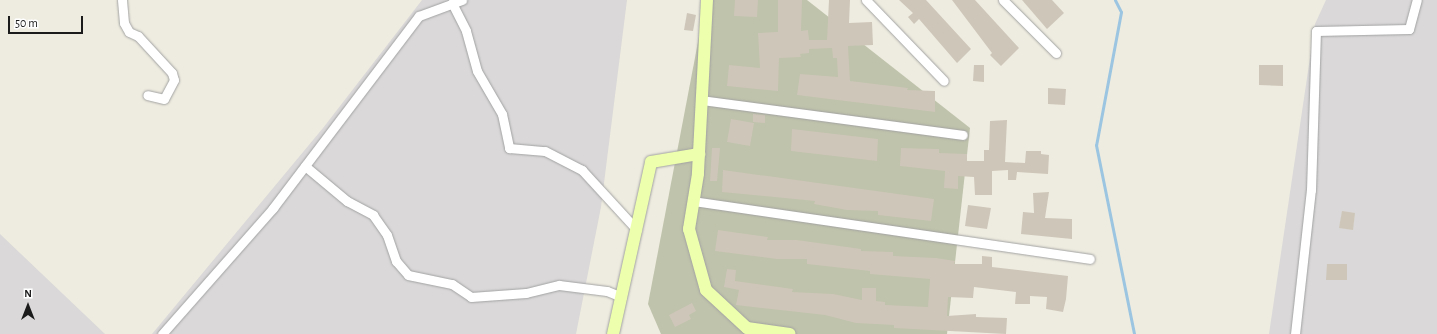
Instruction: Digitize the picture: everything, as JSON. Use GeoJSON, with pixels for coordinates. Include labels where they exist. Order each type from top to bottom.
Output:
{"type":"FeatureCollection","features":[{"type":"Feature","properties":{"kind":"street"},"geometry":{"type":"LineString","coordinates":[[122,0],[124,23],[129,32],[138,36],[172,73],[174,80],[164,99],[147,95]]}},
{"type":"Feature","properties":{"kind":"street"},"geometry":{"type":"LineString","coordinates":[[162,334],[273,208],[419,16],[462,0]]}},
{"type":"Feature","properties":{"kind":"street"},"geometry":{"type":"LineString","coordinates":[[707,0],[698,154],[689,229],[706,290],[747,328],[790,334]]}},
{"type":"Feature","properties":{"kind":"street"},"geometry":{"type":"LineString","coordinates":[[866,0],[944,80]]}},
{"type":"Feature","properties":{"kind":"street"},"geometry":{"type":"LineString","coordinates":[[1003,0],[1056,53]]}},
{"type":"Feature","properties":{"kind":"street"},"geometry":{"type":"LineString","coordinates":[[1295,334],[1311,190],[1316,31],[1409,29],[1417,0]]}},
{"type":"Feature","properties":{"kind":"street"},"geometry":{"type":"LineString","coordinates":[[452,3],[466,31],[477,71],[502,114],[509,148],[545,151],[582,170],[637,230]]}},
{"type":"Feature","properties":{"kind":"street"},"geometry":{"type":"LineString","coordinates":[[701,100],[964,136]]}},
{"type":"Feature","properties":{"kind":"street"},"geometry":{"type":"LineString","coordinates":[[613,334],[651,162],[698,154]]}},
{"type":"Feature","properties":{"kind":"street"},"geometry":{"type":"LineString","coordinates":[[305,166],[347,201],[372,214],[387,235],[396,261],[408,275],[452,284],[472,298],[526,293],[559,285],[607,291],[622,297]]}},
{"type":"Feature","properties":{"kind":"street"},"geometry":{"type":"LineString","coordinates":[[693,201],[1090,259]]}},
{"type":"Feature","properties":{"kind":"shaded area"},"geometry":{"type":"Polygon","coordinates":[[[422,0],[627,0],[601,207],[576,334],[152,334],[323,128],[422,0]]]}},
{"type":"Feature","properties":{"kind":"shaded area"},"geometry":{"type":"Polygon","coordinates":[[[706,0],[807,0],[970,128],[947,334],[661,334],[648,304],[706,0]]]}},
{"type":"Feature","properties":{"kind":"shaded area"},"geometry":{"type":"Polygon","coordinates":[[[1326,0],[1437,0],[1437,334],[1269,334],[1315,24],[1326,0]]]}},
{"type":"Feature","properties":{"kind":"shaded area"},"geometry":{"type":"Polygon","coordinates":[[[0,234],[105,334],[0,334],[0,234]]]}},
{"type":"Feature","properties":{"kind":"building"},"geometry":{"type":"Polygon","coordinates":[[[735,0],[758,0],[757,17],[734,16],[735,0]]]}},
{"type":"Feature","properties":{"kind":"building"},"geometry":{"type":"Polygon","coordinates":[[[778,0],[802,0],[801,31],[808,30],[809,40],[827,40],[829,0],[850,0],[849,23],[872,22],[873,45],[848,46],[850,81],[908,88],[907,90],[935,91],[935,112],[797,95],[800,74],[838,77],[837,58],[833,58],[832,48],[809,49],[809,53],[800,54],[801,57],[779,58],[778,91],[727,86],[729,65],[760,68],[758,33],[778,32],[778,0]]]}},
{"type":"Feature","properties":{"kind":"building"},"geometry":{"type":"Polygon","coordinates":[[[899,0],[926,0],[971,49],[957,63],[919,19],[914,24],[908,17],[913,13],[899,0]]]}},
{"type":"Feature","properties":{"kind":"building"},"geometry":{"type":"Polygon","coordinates":[[[952,0],[975,0],[1019,48],[1001,66],[990,55],[992,53],[952,0]]]}},
{"type":"Feature","properties":{"kind":"building"},"geometry":{"type":"Polygon","coordinates":[[[1022,0],[1052,0],[1064,13],[1047,29],[1022,0]]]}},
{"type":"Feature","properties":{"kind":"building"},"geometry":{"type":"Polygon","coordinates":[[[687,13],[696,15],[693,31],[684,30],[687,13]]]}},
{"type":"Feature","properties":{"kind":"building"},"geometry":{"type":"Polygon","coordinates":[[[974,65],[984,65],[984,82],[973,81],[974,65]]]}},
{"type":"Feature","properties":{"kind":"building"},"geometry":{"type":"Polygon","coordinates":[[[1259,65],[1283,65],[1283,86],[1259,85],[1259,65]]]}},
{"type":"Feature","properties":{"kind":"building"},"geometry":{"type":"Polygon","coordinates":[[[1048,88],[1066,89],[1065,105],[1048,104],[1048,88]]]}},
{"type":"Feature","properties":{"kind":"building"},"geometry":{"type":"Polygon","coordinates":[[[753,114],[765,115],[765,123],[753,122],[753,114]]]}},
{"type":"Feature","properties":{"kind":"building"},"geometry":{"type":"Polygon","coordinates":[[[731,119],[754,123],[750,146],[727,142],[731,119]]]}},
{"type":"Feature","properties":{"kind":"building"},"geometry":{"type":"Polygon","coordinates":[[[1007,120],[1005,162],[1025,163],[1026,151],[1041,151],[1041,154],[1049,155],[1048,174],[1017,172],[1016,180],[1008,180],[1008,170],[992,171],[992,195],[975,195],[974,177],[958,176],[958,189],[944,188],[945,171],[900,166],[901,148],[939,149],[939,153],[967,154],[967,161],[984,161],[984,150],[989,150],[990,121],[1007,120]]]}},
{"type":"Feature","properties":{"kind":"building"},"geometry":{"type":"Polygon","coordinates":[[[792,129],[878,139],[877,161],[791,151],[792,129]]]}},
{"type":"Feature","properties":{"kind":"building"},"geometry":{"type":"Polygon","coordinates":[[[712,148],[720,148],[717,181],[710,181],[712,148]]]}},
{"type":"Feature","properties":{"kind":"building"},"geometry":{"type":"Polygon","coordinates":[[[723,170],[934,199],[931,221],[878,215],[878,211],[847,210],[814,204],[815,201],[722,192],[723,170]]]}},
{"type":"Feature","properties":{"kind":"building"},"geometry":{"type":"Polygon","coordinates":[[[1049,192],[1045,218],[1072,219],[1072,239],[1021,234],[1023,212],[1034,213],[1033,193],[1049,192]]]}},
{"type":"Feature","properties":{"kind":"building"},"geometry":{"type":"Polygon","coordinates":[[[968,205],[991,208],[987,229],[965,226],[968,205]]]}},
{"type":"Feature","properties":{"kind":"building"},"geometry":{"type":"Polygon","coordinates":[[[1342,211],[1355,213],[1353,230],[1339,228],[1342,211]]]}},
{"type":"Feature","properties":{"kind":"building"},"geometry":{"type":"Polygon","coordinates":[[[718,230],[768,237],[767,240],[797,240],[861,249],[861,251],[893,252],[893,256],[936,258],[955,261],[954,264],[982,264],[982,256],[992,257],[992,267],[1068,276],[1066,299],[1063,312],[1046,309],[1047,297],[1030,296],[1030,304],[1015,304],[1016,292],[974,287],[973,298],[948,297],[947,316],[976,314],[976,317],[1007,318],[1006,334],[894,328],[894,325],[856,323],[825,315],[736,305],[739,290],[724,287],[727,269],[736,270],[735,281],[793,289],[792,292],[833,294],[862,300],[862,288],[876,288],[876,301],[885,302],[885,305],[928,307],[930,279],[870,274],[870,271],[807,264],[807,259],[777,259],[715,251],[718,230]]]}},
{"type":"Feature","properties":{"kind":"building"},"geometry":{"type":"Polygon","coordinates":[[[1327,264],[1347,264],[1347,280],[1326,280],[1327,264]]]}},
{"type":"Feature","properties":{"kind":"building"},"geometry":{"type":"Polygon","coordinates":[[[692,303],[696,311],[689,315],[691,319],[675,327],[669,315],[692,303]]]}},
{"type":"Feature","properties":{"kind":"waterway"},"geometry":{"type":"LineString","coordinates":[[1115,0],[1121,12],[1096,145],[1134,334]]}}]}
